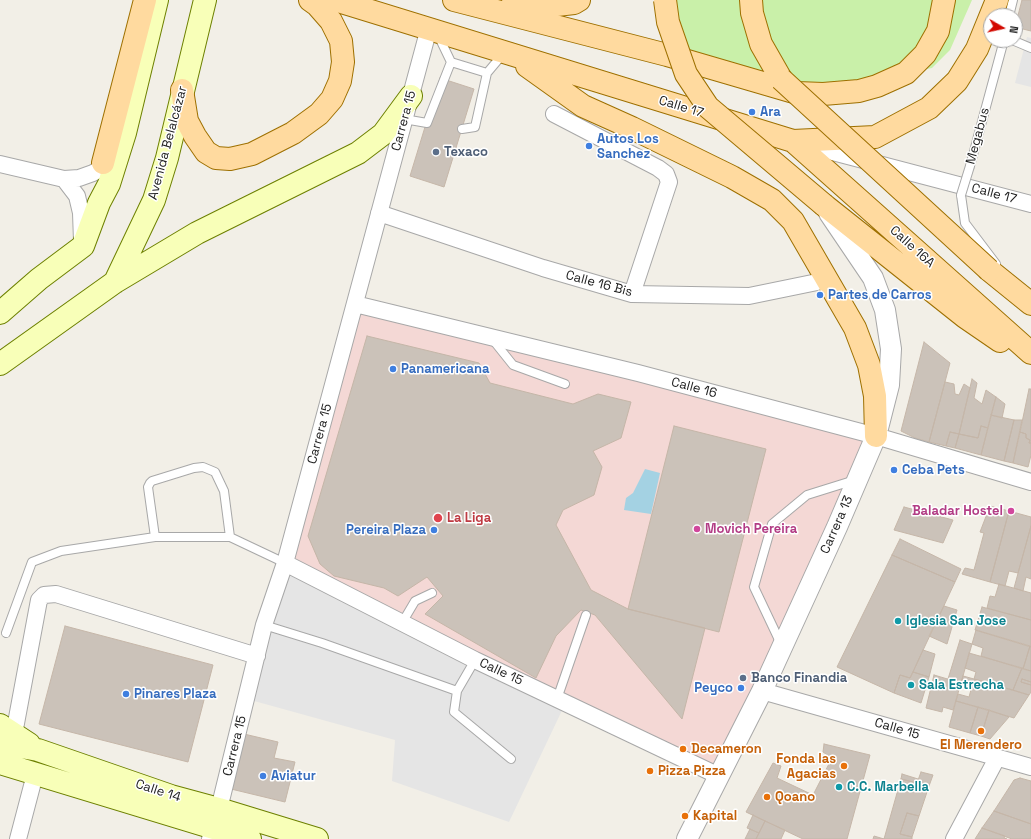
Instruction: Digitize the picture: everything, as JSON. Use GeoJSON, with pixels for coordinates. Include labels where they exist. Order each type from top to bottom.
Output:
{"type":"FeatureCollection","features":[{"type":"Feature","properties":{"kind":"main road"},"geometry":{"type":"LineString","coordinates":[[103,163],[145,0]]}},
{"type":"Feature","properties":{"kind":"main road"},"geometry":{"type":"LineString","coordinates":[[0,313],[39,279],[83,246],[99,203],[109,184],[125,133],[157,0]]}},
{"type":"Feature","properties":{"kind":"main road","name":"Avenida Belalcázar"},"geometry":{"type":"LineString","coordinates":[[0,364],[115,282],[154,200],[167,158],[182,90],[205,0]]}},
{"type":"Feature","properties":{"kind":"main road"},"geometry":{"type":"LineString","coordinates":[[182,90],[187,121],[206,152],[216,158],[230,159],[252,154],[293,133],[320,114],[332,99],[340,81],[343,62],[341,41],[331,21],[317,5],[310,0]]}},
{"type":"Feature","properties":{"kind":"main road","name":"Calle 17"},"geometry":{"type":"LineString","coordinates":[[335,0],[793,141]]}},
{"type":"Feature","properties":{"kind":"main road"},"geometry":{"type":"LineString","coordinates":[[454,0],[823,94],[859,91],[877,86],[906,73],[925,54],[938,31],[944,0]]}},
{"type":"Feature","properties":{"kind":"main road"},"geometry":{"type":"LineString","coordinates":[[466,0],[522,9],[574,3],[579,0]]}},
{"type":"Feature","properties":{"kind":"main road"},"geometry":{"type":"LineString","coordinates":[[665,0],[668,22],[686,74],[708,107],[824,205],[965,317],[1031,363]]}},
{"type":"Feature","properties":{"kind":"main road"},"geometry":{"type":"LineString","coordinates":[[751,0],[752,13],[761,44],[789,86],[989,270],[1026,301]]}},
{"type":"Feature","properties":{"kind":"main road"},"geometry":{"type":"LineString","coordinates":[[793,141],[875,137],[929,108],[957,81],[983,38]]}},
{"type":"Feature","properties":{"kind":"main road"},"geometry":{"type":"LineString","coordinates":[[508,54],[583,106],[632,128],[732,177],[772,200],[793,221],[855,328],[869,365],[875,396],[876,436]]}},
{"type":"Feature","properties":{"kind":"main road"},"geometry":{"type":"LineString","coordinates":[[115,282],[197,233],[358,153],[383,134],[411,96]]}},
{"type":"Feature","properties":{"kind":"main road","name":"Calle 16A"},"geometry":{"type":"LineString","coordinates":[[793,141],[1031,353]]}},
{"type":"Feature","properties":{"kind":"main road","name":"Calle 14"},"geometry":{"type":"LineString","coordinates":[[5,734],[38,750],[171,796],[214,825],[317,839]]}},
{"type":"Feature","properties":{"kind":"main road","name":"Calle 14"},"geometry":{"type":"LineString","coordinates":[[0,763],[137,805],[214,825],[250,839]]}},
{"type":"Feature","properties":{"kind":"main road"},"geometry":{"type":"LineString","coordinates":[[0,774],[137,805]]}},
{"type":"Feature","properties":{"kind":"street","name":"Carrera 15"},"geometry":{"type":"LineString","coordinates":[[214,825],[258,656],[264,625],[285,563],[404,119],[432,30]]}},
{"type":"Feature","properties":{"kind":"street"},"geometry":{"type":"LineString","coordinates":[[554,114],[658,168],[666,174],[669,182],[632,294]]}},
{"type":"Feature","properties":{"kind":"street"},"geometry":{"type":"LineString","coordinates":[[0,164],[64,179],[79,178],[93,173],[103,163],[125,133]]}},
{"type":"Feature","properties":{"kind":"street","name":"Calle 17"},"geometry":{"type":"LineString","coordinates":[[793,141],[1031,204]]}},
{"type":"Feature","properties":{"kind":"street"},"geometry":{"type":"LineString","coordinates":[[64,179],[77,196],[81,213],[83,246]]}},
{"type":"Feature","properties":{"kind":"street","name":"Carrera 13"},"geometry":{"type":"LineString","coordinates":[[687,839],[762,691],[858,480],[876,436],[888,385],[891,349],[885,310],[873,278],[824,205]]}},
{"type":"Feature","properties":{"kind":"street","name":"Calle 16 Bis"},"geometry":{"type":"LineString","coordinates":[[379,213],[543,268],[632,294],[749,296],[827,280]]}},
{"type":"Feature","properties":{"kind":"street","name":"Calle 16"},"geometry":{"type":"LineString","coordinates":[[355,304],[638,373],[876,436],[1031,482]]}},
{"type":"Feature","properties":{"kind":"street","name":"Calle 15"},"geometry":{"type":"LineString","coordinates":[[285,563],[474,660],[719,776]]}},
{"type":"Feature","properties":{"kind":"street"},"geometry":{"type":"LineString","coordinates":[[5,734],[40,600],[44,595],[56,594],[258,656]]}},
{"type":"Feature","properties":{"kind":"street","name":"Calle 15"},"geometry":{"type":"LineString","coordinates":[[762,691],[1031,768]]}},
{"type":"Feature","properties":{"kind":"street"},"geometry":{"type":"LineString","coordinates":[[954,839],[998,758]]}},
{"type":"Feature","properties":{"kind":"street"},"geometry":{"type":"LineString","coordinates":[[18,839],[33,782]]}},
{"type":"Feature","properties":{"kind":"lane"},"geometry":{"type":"LineString","coordinates":[[432,30],[451,62],[487,73]]}},
{"type":"Feature","properties":{"kind":"lane","name":"Megabus"},"geometry":{"type":"LineString","coordinates":[[1002,48],[961,195],[965,223],[1026,301]]}},
{"type":"Feature","properties":{"kind":"lane"},"geometry":{"type":"LineString","coordinates":[[462,128],[475,127],[487,73],[508,54]]}},
{"type":"Feature","properties":{"kind":"lane"},"geometry":{"type":"LineString","coordinates":[[404,119],[427,123],[451,62]]}},
{"type":"Feature","properties":{"kind":"lane"},"geometry":{"type":"LineString","coordinates":[[491,338],[513,364],[565,384]]}},
{"type":"Feature","properties":{"kind":"lane"},"geometry":{"type":"LineString","coordinates":[[155,537],[148,487],[150,483],[152,481],[194,468],[203,467],[215,472],[224,491],[230,537]]}},
{"type":"Feature","properties":{"kind":"lane"},"geometry":{"type":"LineString","coordinates":[[782,646],[754,587],[772,524],[807,495],[858,480]]}},
{"type":"Feature","properties":{"kind":"lane"},"geometry":{"type":"LineString","coordinates":[[6,633],[32,562],[61,551],[155,537],[230,537],[285,563]]}},
{"type":"Feature","properties":{"kind":"lane"},"geometry":{"type":"LineString","coordinates":[[402,623],[415,601],[432,594]]}},
{"type":"Feature","properties":{"kind":"lane"},"geometry":{"type":"LineString","coordinates":[[557,698],[586,615]]}},
{"type":"Feature","properties":{"kind":"lane"},"geometry":{"type":"LineString","coordinates":[[264,625],[322,643],[457,691]]}},
{"type":"Feature","properties":{"kind":"lane"},"geometry":{"type":"LineString","coordinates":[[474,660],[457,691],[454,712],[511,760]]}},
{"type":"Feature","properties":{"kind":"shaded area"},"geometry":{"type":"Polygon","coordinates":[[[1027,37],[1031,38],[1031,87],[1015,83],[1027,37]]]}},
{"type":"Feature","properties":{"kind":"shaded area","name":"Pereira Plaza"},"geometry":{"type":"Polygon","coordinates":[[[355,304],[876,436],[719,776],[285,563],[355,304]]]}},
{"type":"Feature","properties":{"kind":"shaded area"},"geometry":{"type":"Polygon","coordinates":[[[285,563],[566,702],[509,822],[392,781],[395,740],[247,699],[285,563]]]}},
{"type":"Feature","properties":{"kind":"green space"},"geometry":{"type":"Polygon","coordinates":[[[665,0],[972,0],[950,50],[932,68],[823,93],[681,58],[665,0]]]}},
{"type":"Feature","properties":{"kind":"water"},"geometry":{"type":"Polygon","coordinates":[[[645,469],[660,473],[651,514],[624,510],[626,498],[633,493],[645,469]]]}},
{"type":"Feature","properties":{"kind":"building"},"geometry":{"type":"Polygon","coordinates":[[[1022,0],[1031,0],[1031,31],[1023,29],[1023,8],[1020,8],[1022,0]]]}},
{"type":"Feature","properties":{"kind":"building","name":"Texaco"},"geometry":{"type":"Polygon","coordinates":[[[440,78],[474,89],[444,187],[410,176],[440,78]]]}},
{"type":"Feature","properties":{"kind":"building","name":"Pereira Plaza"},"geometry":{"type":"Polygon","coordinates":[[[367,336],[479,363],[490,383],[573,404],[598,394],[631,402],[621,438],[593,451],[602,467],[594,495],[563,510],[556,525],[591,590],[628,609],[705,628],[682,719],[595,615],[581,610],[556,636],[536,678],[425,614],[443,596],[427,577],[398,596],[384,588],[334,576],[320,564],[308,536],[367,336]]]}},
{"type":"Feature","properties":{"kind":"building"},"geometry":{"type":"Polygon","coordinates":[[[924,342],[950,363],[929,442],[915,438],[901,431],[924,342]]]}},
{"type":"Feature","properties":{"kind":"building"},"geometry":{"type":"Polygon","coordinates":[[[972,379],[977,383],[974,398],[982,404],[986,390],[996,397],[988,428],[981,426],[978,438],[959,434],[972,379]]]}},
{"type":"Feature","properties":{"kind":"building"},"geometry":{"type":"Polygon","coordinates":[[[945,382],[954,384],[955,394],[959,395],[964,384],[970,388],[959,434],[950,432],[946,446],[929,442],[945,382]]]}},
{"type":"Feature","properties":{"kind":"building"},"geometry":{"type":"Polygon","coordinates":[[[1029,389],[1031,389],[1031,443],[1029,443],[1030,440],[1026,438],[1026,434],[1020,432],[1029,389]]]}},
{"type":"Feature","properties":{"kind":"building"},"geometry":{"type":"Polygon","coordinates":[[[996,397],[1005,404],[1002,418],[991,415],[996,397]]]}},
{"type":"Feature","properties":{"kind":"building"},"geometry":{"type":"Polygon","coordinates":[[[991,415],[1014,420],[1004,461],[981,455],[991,415]]]}},
{"type":"Feature","properties":{"kind":"building"},"geometry":{"type":"Polygon","coordinates":[[[1014,420],[1022,420],[1013,463],[1004,461],[1014,420]]]}},
{"type":"Feature","properties":{"kind":"building","name":"Movich Pereira"},"geometry":{"type":"Polygon","coordinates":[[[674,426],[766,449],[719,632],[628,609],[674,426]]]}},
{"type":"Feature","properties":{"kind":"building"},"geometry":{"type":"Polygon","coordinates":[[[981,426],[988,428],[981,455],[955,448],[959,434],[978,438],[981,426]]]}},
{"type":"Feature","properties":{"kind":"building"},"geometry":{"type":"Polygon","coordinates":[[[950,432],[959,434],[955,448],[946,446],[950,432]]]}},
{"type":"Feature","properties":{"kind":"building"},"geometry":{"type":"Polygon","coordinates":[[[1020,432],[1026,434],[1026,438],[1030,440],[1029,443],[1031,443],[1031,455],[1028,467],[1013,463],[1020,432]]]}},
{"type":"Feature","properties":{"kind":"building"},"geometry":{"type":"Polygon","coordinates":[[[990,506],[1009,511],[990,582],[962,574],[965,568],[974,570],[984,533],[980,532],[990,506]]]}},
{"type":"Feature","properties":{"kind":"building"},"geometry":{"type":"Polygon","coordinates":[[[904,507],[953,520],[943,543],[894,530],[904,507]]]}},
{"type":"Feature","properties":{"kind":"building"},"geometry":{"type":"Polygon","coordinates":[[[1009,511],[1031,517],[1031,526],[1018,573],[1009,571],[1005,586],[990,582],[1009,511]]]}},
{"type":"Feature","properties":{"kind":"building"},"geometry":{"type":"Polygon","coordinates":[[[1031,526],[1031,579],[1026,577],[1023,591],[1014,588],[1031,526]]]}},
{"type":"Feature","properties":{"kind":"building"},"geometry":{"type":"Polygon","coordinates":[[[900,539],[961,569],[955,582],[892,555],[900,539]]]}},
{"type":"Feature","properties":{"kind":"building","name":"Iglesia San Jose"},"geometry":{"type":"Polygon","coordinates":[[[892,555],[955,582],[910,678],[900,675],[894,693],[837,667],[892,555]]]}},
{"type":"Feature","properties":{"kind":"building"},"geometry":{"type":"Polygon","coordinates":[[[999,584],[1031,593],[1031,620],[987,608],[990,596],[995,597],[999,584]]]}},
{"type":"Feature","properties":{"kind":"building"},"geometry":{"type":"Polygon","coordinates":[[[944,606],[957,610],[947,644],[929,636],[944,606]]]}},
{"type":"Feature","properties":{"kind":"building"},"geometry":{"type":"Polygon","coordinates":[[[982,607],[1031,620],[1031,647],[975,630],[982,607]]]}},
{"type":"Feature","properties":{"kind":"building","name":"Pinares Plaza"},"geometry":{"type":"Polygon","coordinates":[[[65,626],[213,665],[188,762],[39,724],[65,626]]]}},
{"type":"Feature","properties":{"kind":"building"},"geometry":{"type":"Polygon","coordinates":[[[976,630],[1030,646],[1023,669],[981,656],[983,648],[972,644],[976,630]]]}},
{"type":"Feature","properties":{"kind":"building"},"geometry":{"type":"Polygon","coordinates":[[[960,640],[972,644],[961,683],[948,679],[960,640]]]}},
{"type":"Feature","properties":{"kind":"building"},"geometry":{"type":"Polygon","coordinates":[[[1030,646],[1031,647],[1031,671],[1023,669],[1030,646]]]}},
{"type":"Feature","properties":{"kind":"building"},"geometry":{"type":"Polygon","coordinates":[[[923,650],[935,654],[929,677],[913,672],[923,650]]]}},
{"type":"Feature","properties":{"kind":"building"},"geometry":{"type":"Polygon","coordinates":[[[969,653],[1022,668],[1013,690],[974,679],[976,672],[965,668],[969,653]]]}},
{"type":"Feature","properties":{"kind":"building"},"geometry":{"type":"Polygon","coordinates":[[[1022,668],[1031,671],[1031,682],[1022,679],[1021,682],[1031,685],[1031,692],[1029,695],[1013,690],[1022,668]]]}},
{"type":"Feature","properties":{"kind":"building","name":"Sala Estrecha"},"geometry":{"type":"Polygon","coordinates":[[[913,672],[929,677],[921,703],[894,693],[900,675],[910,678],[913,672]]]}},
{"type":"Feature","properties":{"kind":"building"},"geometry":{"type":"Polygon","coordinates":[[[934,675],[961,683],[953,710],[943,707],[942,712],[926,708],[934,675]]]}},
{"type":"Feature","properties":{"kind":"building"},"geometry":{"type":"Polygon","coordinates":[[[963,676],[1029,695],[1014,718],[956,701],[958,694],[969,697],[972,686],[961,683],[963,676]]]}},
{"type":"Feature","properties":{"kind":"building"},"geometry":{"type":"Polygon","coordinates":[[[1022,679],[1031,682],[1031,685],[1021,682],[1022,679]]]}},
{"type":"Feature","properties":{"kind":"building"},"geometry":{"type":"Polygon","coordinates":[[[956,701],[978,707],[970,733],[949,727],[956,701]]]}},
{"type":"Feature","properties":{"kind":"building"},"geometry":{"type":"Polygon","coordinates":[[[978,707],[989,710],[981,736],[970,733],[978,707]]]}},
{"type":"Feature","properties":{"kind":"building"},"geometry":{"type":"Polygon","coordinates":[[[989,710],[1009,717],[990,739],[981,736],[989,710]]]}},
{"type":"Feature","properties":{"kind":"building","name":"Aviatur"},"geometry":{"type":"Polygon","coordinates":[[[244,734],[278,742],[274,758],[295,762],[285,802],[231,789],[244,734]]]}},
{"type":"Feature","properties":{"kind":"building","name":"C.C. Marbella"},"geometry":{"type":"Polygon","coordinates":[[[824,744],[870,755],[847,839],[803,839],[746,812],[773,763],[781,766],[777,778],[813,795],[832,758],[823,752],[824,744]]]}},
{"type":"Feature","properties":{"kind":"building"},"geometry":{"type":"Polygon","coordinates":[[[921,772],[933,775],[929,786],[917,783],[921,772]]]}},
{"type":"Feature","properties":{"kind":"building"},"geometry":{"type":"Polygon","coordinates":[[[902,774],[918,779],[917,783],[901,779],[902,774]]]}},
{"type":"Feature","properties":{"kind":"building"},"geometry":{"type":"Polygon","coordinates":[[[1020,778],[1031,781],[1031,824],[994,811],[1014,780],[1020,778]]]}},
{"type":"Feature","properties":{"kind":"building"},"geometry":{"type":"Polygon","coordinates":[[[901,779],[929,786],[919,816],[907,813],[900,834],[912,837],[912,839],[884,839],[901,779]]]}},
{"type":"Feature","properties":{"kind":"building"},"geometry":{"type":"Polygon","coordinates":[[[994,811],[1031,824],[1031,839],[1012,839],[982,828],[994,811]]]}},
{"type":"Feature","properties":{"kind":"building"},"geometry":{"type":"Polygon","coordinates":[[[907,813],[919,816],[912,837],[900,834],[907,813]]]}},
{"type":"Feature","properties":{"kind":"building"},"geometry":{"type":"Polygon","coordinates":[[[753,815],[765,821],[759,833],[747,828],[753,815]]]}},
{"type":"Feature","properties":{"kind":"building"},"geometry":{"type":"Polygon","coordinates":[[[765,821],[785,830],[781,839],[756,839],[765,821]]]}},
{"type":"Feature","properties":{"kind":"building"},"geometry":{"type":"Polygon","coordinates":[[[982,828],[1005,836],[1004,838],[1007,839],[975,839],[982,828]]]}},
{"type":"Feature","properties":{"kind":"building"},"geometry":{"type":"Polygon","coordinates":[[[750,829],[759,833],[756,839],[745,839],[750,829]]]}},
{"type":"Feature","properties":{"kind":"building"},"geometry":{"type":"Polygon","coordinates":[[[874,836],[884,839],[873,839],[874,836]]]}},
{"type":"Feature","properties":{"kind":"place","name":"Ara"},"geometry":{"type":"Point","coordinates":[752,112]}},
{"type":"Feature","properties":{"kind":"place","name":"Autos Los Sanchez"},"geometry":{"type":"Point","coordinates":[589,146]}},
{"type":"Feature","properties":{"kind":"place","name":"Texaco"},"geometry":{"type":"Point","coordinates":[436,152]}},
{"type":"Feature","properties":{"kind":"place","name":"Partes de Carros"},"geometry":{"type":"Point","coordinates":[820,295]}},
{"type":"Feature","properties":{"kind":"place","name":"Panamericana"},"geometry":{"type":"Point","coordinates":[393,369]}},
{"type":"Feature","properties":{"kind":"place","name":"Ceba Pets"},"geometry":{"type":"Point","coordinates":[894,470]}},
{"type":"Feature","properties":{"kind":"place","name":"Baladar Hostel"},"geometry":{"type":"Point","coordinates":[1011,511]}},
{"type":"Feature","properties":{"kind":"place","name":"La Liga"},"geometry":{"type":"Point","coordinates":[438,518]}},
{"type":"Feature","properties":{"kind":"place","name":"Movich Pereira"},"geometry":{"type":"Point","coordinates":[697,529]}},
{"type":"Feature","properties":{"kind":"place","name":"Pereira Plaza"},"geometry":{"type":"Point","coordinates":[434,530]}},
{"type":"Feature","properties":{"kind":"place","name":"Iglesia San Jose"},"geometry":{"type":"Point","coordinates":[898,621]}},
{"type":"Feature","properties":{"kind":"place","name":"Banco Finandia"},"geometry":{"type":"Point","coordinates":[743,678]}},
{"type":"Feature","properties":{"kind":"place","name":"Sala Estrecha"},"geometry":{"type":"Point","coordinates":[911,685]}},
{"type":"Feature","properties":{"kind":"place","name":"Peyco"},"geometry":{"type":"Point","coordinates":[741,688]}},
{"type":"Feature","properties":{"kind":"place","name":"Pinares Plaza"},"geometry":{"type":"Point","coordinates":[126,694]}},
{"type":"Feature","properties":{"kind":"place","name":"El Merendero"},"geometry":{"type":"Point","coordinates":[981,731]}},
{"type":"Feature","properties":{"kind":"place","name":"Decameron"},"geometry":{"type":"Point","coordinates":[683,749]}},
{"type":"Feature","properties":{"kind":"place","name":"Fonda las Agacias"},"geometry":{"type":"Point","coordinates":[844,766]}},
{"type":"Feature","properties":{"kind":"place","name":"Pizza Pizza"},"geometry":{"type":"Point","coordinates":[650,771]}},
{"type":"Feature","properties":{"kind":"place","name":"Aviatur"},"geometry":{"type":"Point","coordinates":[263,776]}},
{"type":"Feature","properties":{"kind":"place","name":"C.C. Marbella"},"geometry":{"type":"Point","coordinates":[839,787]}},
{"type":"Feature","properties":{"kind":"place","name":"Qoano"},"geometry":{"type":"Point","coordinates":[767,797]}},
{"type":"Feature","properties":{"kind":"place","name":"Kapital"},"geometry":{"type":"Point","coordinates":[685,816]}}]}
